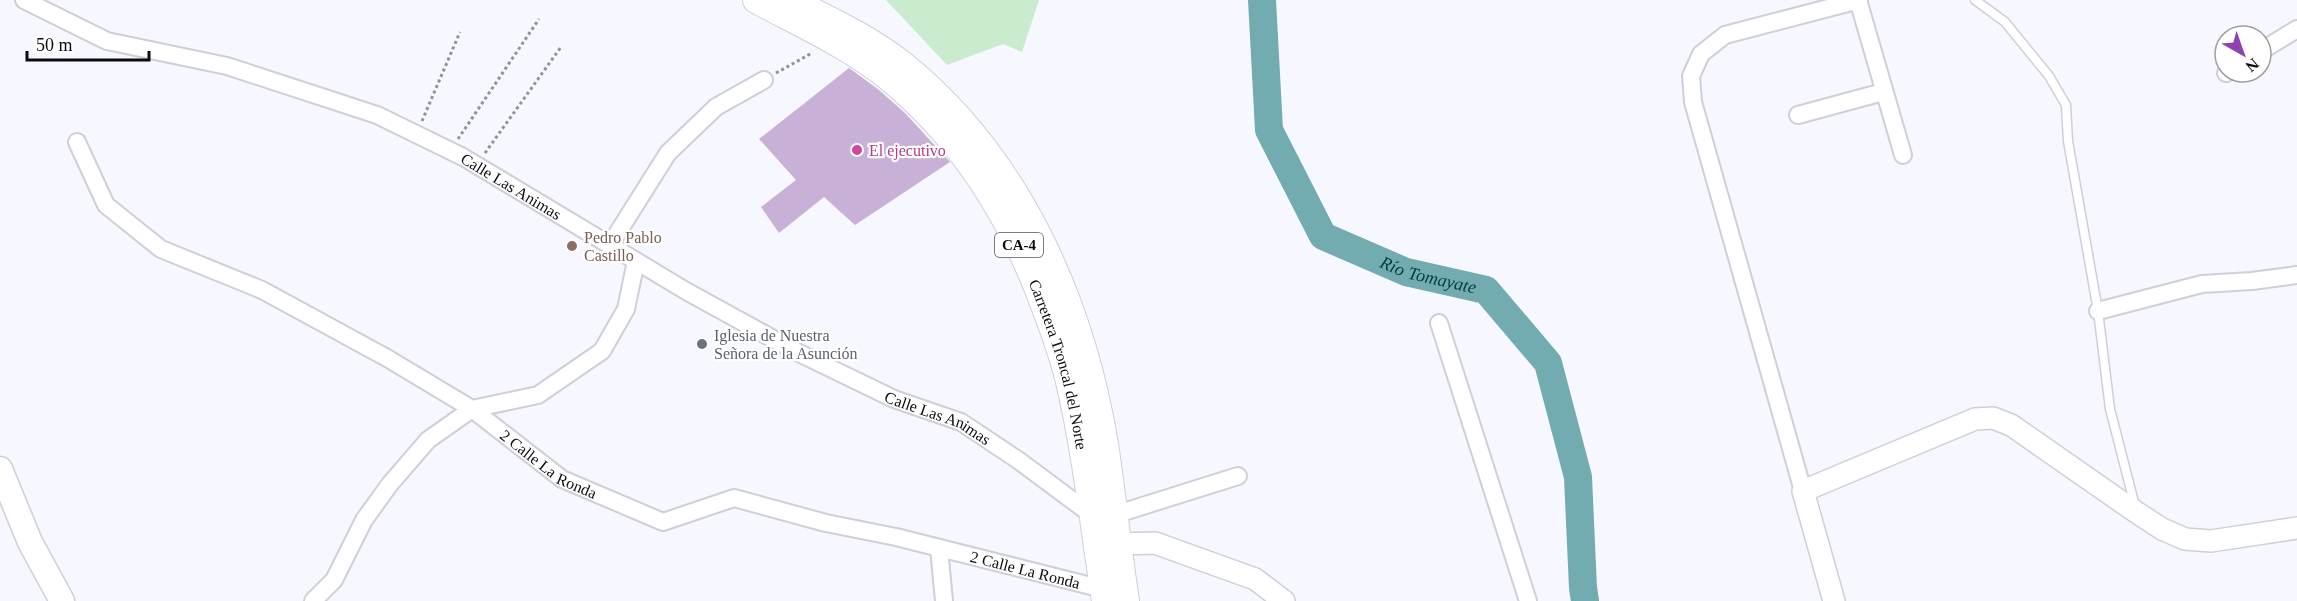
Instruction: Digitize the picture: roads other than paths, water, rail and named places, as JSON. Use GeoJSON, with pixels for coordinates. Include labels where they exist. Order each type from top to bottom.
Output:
{"type":"FeatureCollection","features":[{"type":"Feature","properties":{"kind":"main road","name":"Carretera Troncal del Norte"},"geometry":{"type":"LineString","coordinates":[[756,0],[832,42],[887,76],[920,105],[976,171],[1003,214],[1037,286],[1060,349],[1103,515],[1118,544],[1126,601]]}},
{"type":"Feature","properties":{"kind":"main road","name":"Carretera Troncal del Norte"},"geometry":{"type":"LineString","coordinates":[[790,0],[868,41],[901,63],[923,82],[966,124],[1015,194],[1043,243],[1083,348],[1105,442],[1104,595]]}},
{"type":"Feature","properties":{"kind":"main road"},"geometry":{"type":"LineString","coordinates":[[0,470],[30,542],[62,601]]}},
{"type":"Feature","properties":{"kind":"street","name":"Calle Las Animas"},"geometry":{"type":"LineString","coordinates":[[24,0],[107,41],[227,66],[377,115],[417,134],[476,165],[636,261],[797,352],[894,399],[961,422],[1103,515]]}},
{"type":"Feature","properties":{"kind":"street"},"geometry":{"type":"LineString","coordinates":[[1834,601],[1693,102],[1691,76],[1701,54],[1725,35],[1859,0],[1883,92],[1903,155]]}},
{"type":"Feature","properties":{"kind":"street"},"geometry":{"type":"LineString","coordinates":[[2273,44],[2297,29]]}},
{"type":"Feature","properties":{"kind":"street"},"geometry":{"type":"LineString","coordinates":[[610,245],[668,153],[716,107],[764,80]]}},
{"type":"Feature","properties":{"kind":"street"},"geometry":{"type":"LineString","coordinates":[[1798,115],[1883,92]]}},
{"type":"Feature","properties":{"kind":"street","name":"2 Calle La Ronda"},"geometry":{"type":"LineString","coordinates":[[77,142],[106,205],[161,249],[262,290],[387,358],[472,409],[562,479],[663,522],[734,498],[826,524],[939,548],[1104,595]]}},
{"type":"Feature","properties":{"kind":"street"},"geometry":{"type":"LineString","coordinates":[[313,601],[334,579],[364,520],[390,484],[428,440],[472,409],[538,395],[602,351],[626,309],[636,261]]}},
{"type":"Feature","properties":{"kind":"street"},"geometry":{"type":"LineString","coordinates":[[2098,311],[2202,284],[2297,275]]}},
{"type":"Feature","properties":{"kind":"street"},"geometry":{"type":"LineString","coordinates":[[1439,323],[1528,601]]}},
{"type":"Feature","properties":{"kind":"street"},"geometry":{"type":"LineString","coordinates":[[1803,491],[1962,423],[1993,418],[2011,425],[2162,529],[2185,539],[2211,541],[2297,528]]}},
{"type":"Feature","properties":{"kind":"street"},"geometry":{"type":"LineString","coordinates":[[1103,515],[1238,476]]}},
{"type":"Feature","properties":{"kind":"street"},"geometry":{"type":"LineString","coordinates":[[1118,544],[1155,543],[1255,579],[1284,601]]}},
{"type":"Feature","properties":{"kind":"street"},"geometry":{"type":"LineString","coordinates":[[939,548],[944,601]]}},
{"type":"Feature","properties":{"kind":"lane"},"geometry":{"type":"LineString","coordinates":[[1975,0],[2005,22],[2049,76],[2066,105],[2068,141],[2098,311],[2110,409],[2136,512]]}},
{"type":"Feature","properties":{"kind":"waterway","name":"Río Tomayate"},"geometry":{"type":"LineString","coordinates":[[1262,0],[1269,130],[1323,236],[1406,272],[1486,290],[1548,363],[1578,477],[1585,601]]}},
{"type":"Feature","properties":{"kind":"place","name":"El ejecutivo"},"geometry":{"type":"Point","coordinates":[857,150]}},
{"type":"Feature","properties":{"kind":"place","name":"Pedro Pablo Castillo"},"geometry":{"type":"Point","coordinates":[572,246]}},
{"type":"Feature","properties":{"kind":"place","name":"Iglesia de Nuestra Señora de la Asunción"},"geometry":{"type":"Point","coordinates":[702,344]}}]}
